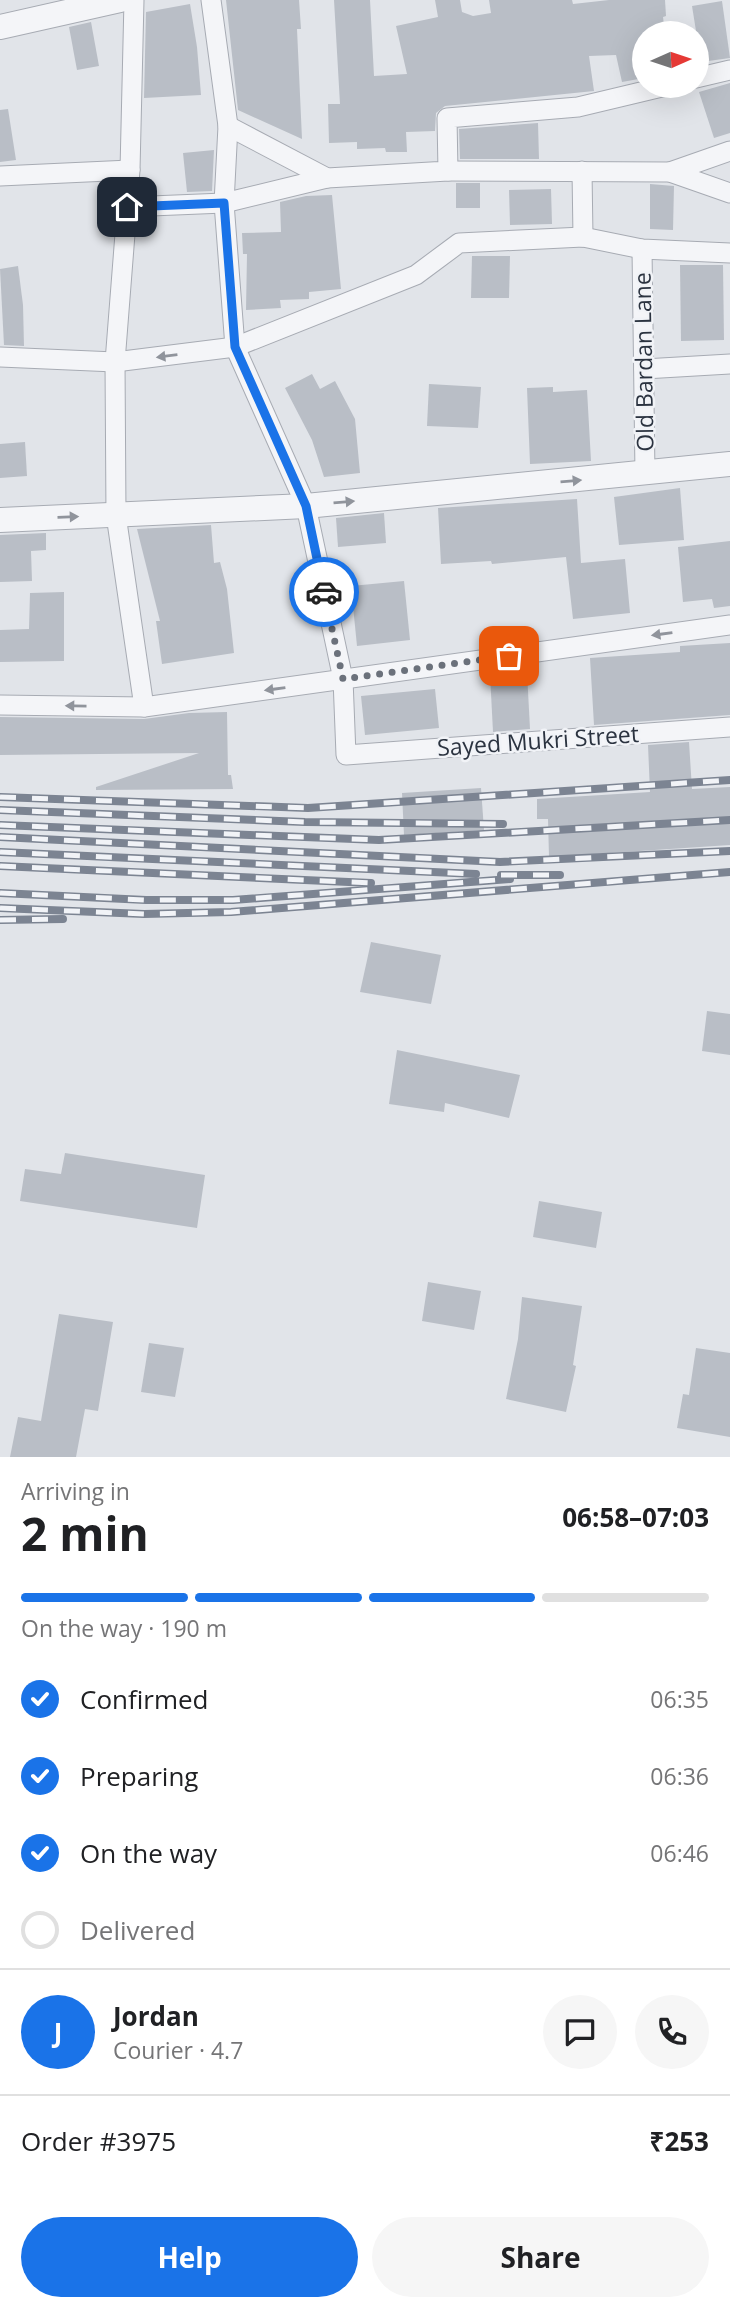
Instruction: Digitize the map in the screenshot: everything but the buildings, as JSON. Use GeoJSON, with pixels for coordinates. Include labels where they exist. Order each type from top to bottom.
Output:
{"type":"FeatureCollection","features":[{"type":"Feature","properties":{"kind":"street"},"geometry":{"type":"LineString","coordinates":[[0,27],[120,0]]}},
{"type":"Feature","properties":{"kind":"street"},"geometry":{"type":"LineString","coordinates":[[134,0],[130,170],[115,362],[116,515],[144,707]]}},
{"type":"Feature","properties":{"kind":"street"},"geometry":{"type":"LineString","coordinates":[[211,0],[228,126],[224,203],[235,347],[306,506],[343,679]]}},
{"type":"Feature","properties":{"kind":"street"},"geometry":{"type":"LineString","coordinates":[[709,75],[730,70]]}},
{"type":"Feature","properties":{"kind":"street"},"geometry":{"type":"LineString","coordinates":[[448,171],[447,118],[578,107],[632,94]]}},
{"type":"Feature","properties":{"kind":"street"},"geometry":{"type":"LineString","coordinates":[[228,126],[327,178]]}},
{"type":"Feature","properties":{"kind":"street"},"geometry":{"type":"LineString","coordinates":[[670,172],[730,150]]}},
{"type":"Feature","properties":{"kind":"street"},"geometry":{"type":"LineString","coordinates":[[0,176],[26,172],[130,170]]}},
{"type":"Feature","properties":{"kind":"street"},"geometry":{"type":"LineString","coordinates":[[127,207],[224,203],[327,178],[448,171],[670,172],[730,193]]}},
{"type":"Feature","properties":{"kind":"street"},"geometry":{"type":"LineString","coordinates":[[582,171],[583,237]]}},
{"type":"Feature","properties":{"kind":"street"},"geometry":{"type":"LineString","coordinates":[[0,357],[115,362],[235,347],[416,275],[459,243],[583,237],[642,249],[730,253]]}},
{"type":"Feature","properties":{"kind":"street","name":"Old Bardan Lane"},"geometry":{"type":"LineString","coordinates":[[642,249],[645,474]]}},
{"type":"Feature","properties":{"kind":"street"},"geometry":{"type":"LineString","coordinates":[[644,369],[730,364]]}},
{"type":"Feature","properties":{"kind":"street"},"geometry":{"type":"LineString","coordinates":[[0,520],[306,506],[730,464]]}},
{"type":"Feature","properties":{"kind":"street"},"geometry":{"type":"LineString","coordinates":[[0,705],[144,707],[730,625]]}},
{"type":"Feature","properties":{"kind":"street","name":"Sayed Mukri Street"},"geometry":{"type":"LineString","coordinates":[[343,679],[346,755],[730,727]]}},
{"type":"Feature","properties":{"kind":"railway"},"geometry":{"type":"LineString","coordinates":[[0,797],[308,808],[730,780]]}},
{"type":"Feature","properties":{"kind":"railway"},"geometry":{"type":"LineString","coordinates":[[0,810],[305,822],[503,824]]}},
{"type":"Feature","properties":{"kind":"railway"},"geometry":{"type":"LineString","coordinates":[[0,825],[379,840],[730,820]]}},
{"type":"Feature","properties":{"kind":"railway"},"geometry":{"type":"LineString","coordinates":[[0,837],[500,862],[730,851]]}},
{"type":"Feature","properties":{"kind":"railway"},"geometry":{"type":"LineString","coordinates":[[0,852],[476,874]]}},
{"type":"Feature","properties":{"kind":"railway"},"geometry":{"type":"LineString","coordinates":[[0,866],[371,883]]}},
{"type":"Feature","properties":{"kind":"railway"},"geometry":{"type":"LineString","coordinates":[[0,908],[144,914],[231,912],[730,872]]}},
{"type":"Feature","properties":{"kind":"railway"},"geometry":{"type":"LineString","coordinates":[[501,875],[560,875]]}},
{"type":"Feature","properties":{"kind":"railway"},"geometry":{"type":"LineString","coordinates":[[0,893],[146,900],[233,900],[510,879]]}},
{"type":"Feature","properties":{"kind":"railway"},"geometry":{"type":"LineString","coordinates":[[0,920],[63,919]]}},
{"type":"Feature","properties":{"kind":"way so far"},"geometry":{"type":"LineString","coordinates":[[324,592],[343,679],[509,656]]}},
{"type":"Feature","properties":{"kind":"route"},"geometry":{"type":"LineString","coordinates":[[127,207],[224,203],[235,347],[306,506],[324,592]]}}]}
